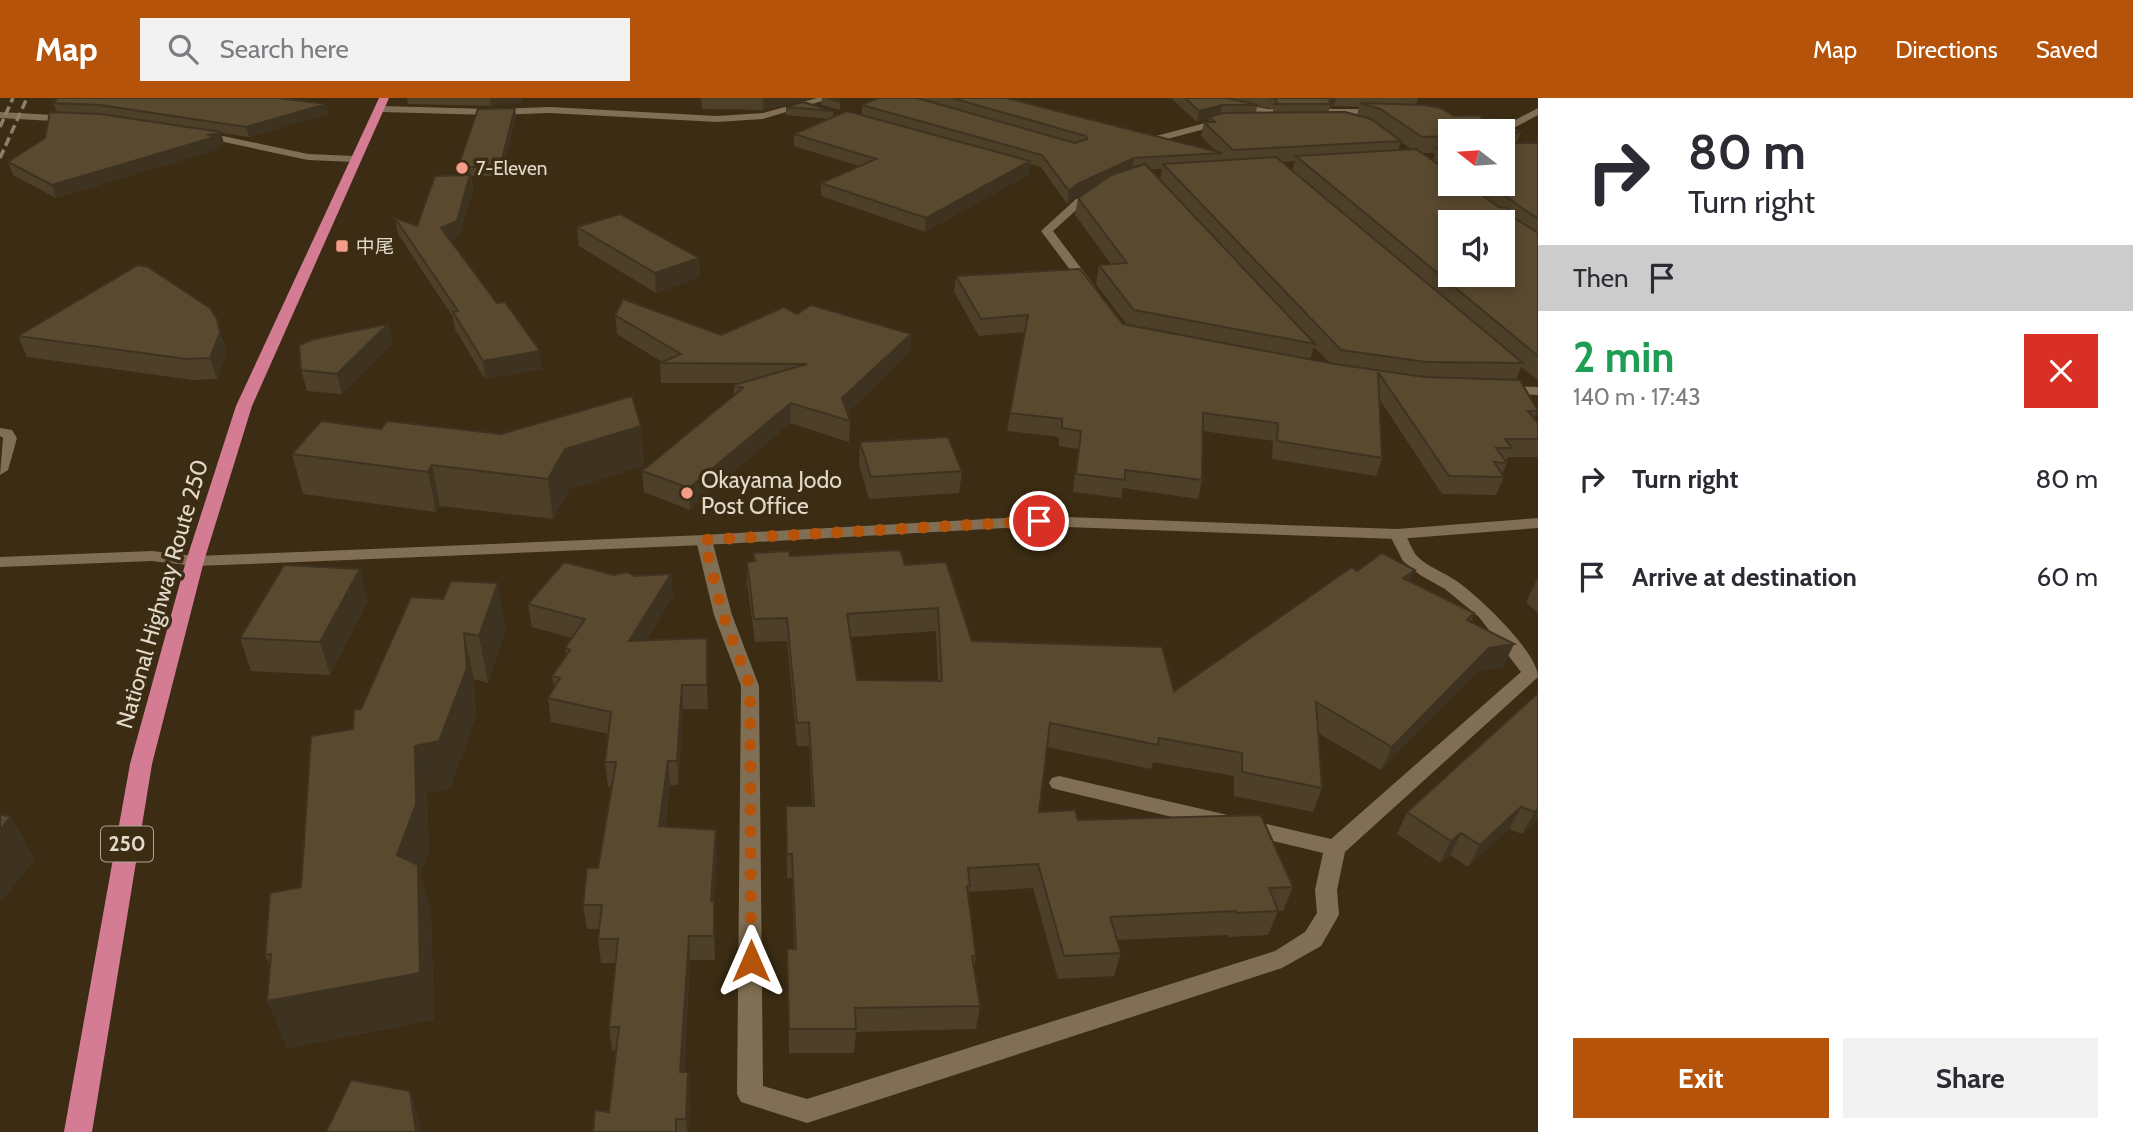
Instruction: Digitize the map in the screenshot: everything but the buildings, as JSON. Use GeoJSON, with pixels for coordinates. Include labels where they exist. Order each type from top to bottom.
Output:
{"type":"FeatureCollection","features":[{"type":"Feature","properties":{"kind":"highway","name":"National Highway Route 250"},"geometry":{"type":"LineString","coordinates":[[78,1132],[141,764],[195,561],[244,406],[354,159],[383,103]]}},
{"type":"Feature","properties":{"kind":"street"},"geometry":{"type":"LineString","coordinates":[[383,103],[491,112],[574,111],[717,119],[763,116],[827,98]]}},
{"type":"Feature","properties":{"kind":"street"},"geometry":{"type":"LineString","coordinates":[[1195,98],[1268,112],[1385,112]]}},
{"type":"Feature","properties":{"kind":"street"},"geometry":{"type":"LineString","coordinates":[[804,105],[832,111]]}},
{"type":"Feature","properties":{"kind":"street"},"geometry":{"type":"LineString","coordinates":[[1516,123],[1538,111]]}},
{"type":"Feature","properties":{"kind":"street"},"geometry":{"type":"LineString","coordinates":[[0,115],[77,119]]}},
{"type":"Feature","properties":{"kind":"street"},"geometry":{"type":"LineString","coordinates":[[1247,121],[1341,120],[1351,123]]}},
{"type":"Feature","properties":{"kind":"street"},"geometry":{"type":"LineString","coordinates":[[1130,132],[1156,139],[1220,121],[1233,121]]}},
{"type":"Feature","properties":{"kind":"street"},"geometry":{"type":"LineString","coordinates":[[183,132],[308,157],[354,159]]}},
{"type":"Feature","properties":{"kind":"street"},"geometry":{"type":"LineString","coordinates":[[1102,304],[1047,231],[1080,201],[1111,186]]}},
{"type":"Feature","properties":{"kind":"street"},"geometry":{"type":"LineString","coordinates":[[1516,373],[1538,391]]}},
{"type":"Feature","properties":{"kind":"street"},"geometry":{"type":"LineString","coordinates":[[1484,390],[1538,391]]}},
{"type":"Feature","properties":{"kind":"street"},"geometry":{"type":"LineString","coordinates":[[0,432],[7,433],[10,438],[0,470]]}},
{"type":"Feature","properties":{"kind":"street"},"geometry":{"type":"LineString","coordinates":[[0,562],[152,556],[195,561],[704,540],[1039,521],[1397,534],[1538,523]]}},
{"type":"Feature","properties":{"kind":"street"},"geometry":{"type":"LineString","coordinates":[[704,540],[723,615],[750,686],[750,1094],[807,1111],[1282,958],[1313,939],[1328,914],[1326,890],[1335,848],[1531,673],[1485,613],[1451,585],[1426,572],[1409,558],[1397,534]]}},
{"type":"Feature","properties":{"kind":"street"},"geometry":{"type":"LineString","coordinates":[[1059,783],[1335,848]]}},
{"type":"Feature","properties":{"kind":"railway"},"geometry":{"type":"LineString","coordinates":[[0,127],[13,98]]}},
{"type":"Feature","properties":{"kind":"railway"},"geometry":{"type":"LineString","coordinates":[[0,158],[27,98]]}},
{"type":"Feature","properties":{"kind":"place","name":"7-Eleven"},"geometry":{"type":"Point","coordinates":[462,168]}},
{"type":"Feature","properties":{"kind":"place","name":"中尾"},"geometry":{"type":"Point","coordinates":[342,246]}},
{"type":"Feature","properties":{"kind":"place","name":"Okayama Jodo Post Office"},"geometry":{"type":"Point","coordinates":[687,493]}},
{"type":"Feature","properties":{"kind":"route"},"geometry":{"type":"LineString","coordinates":[[751,961],[750,686],[723,615],[704,540],[1039,521]]}}]}
